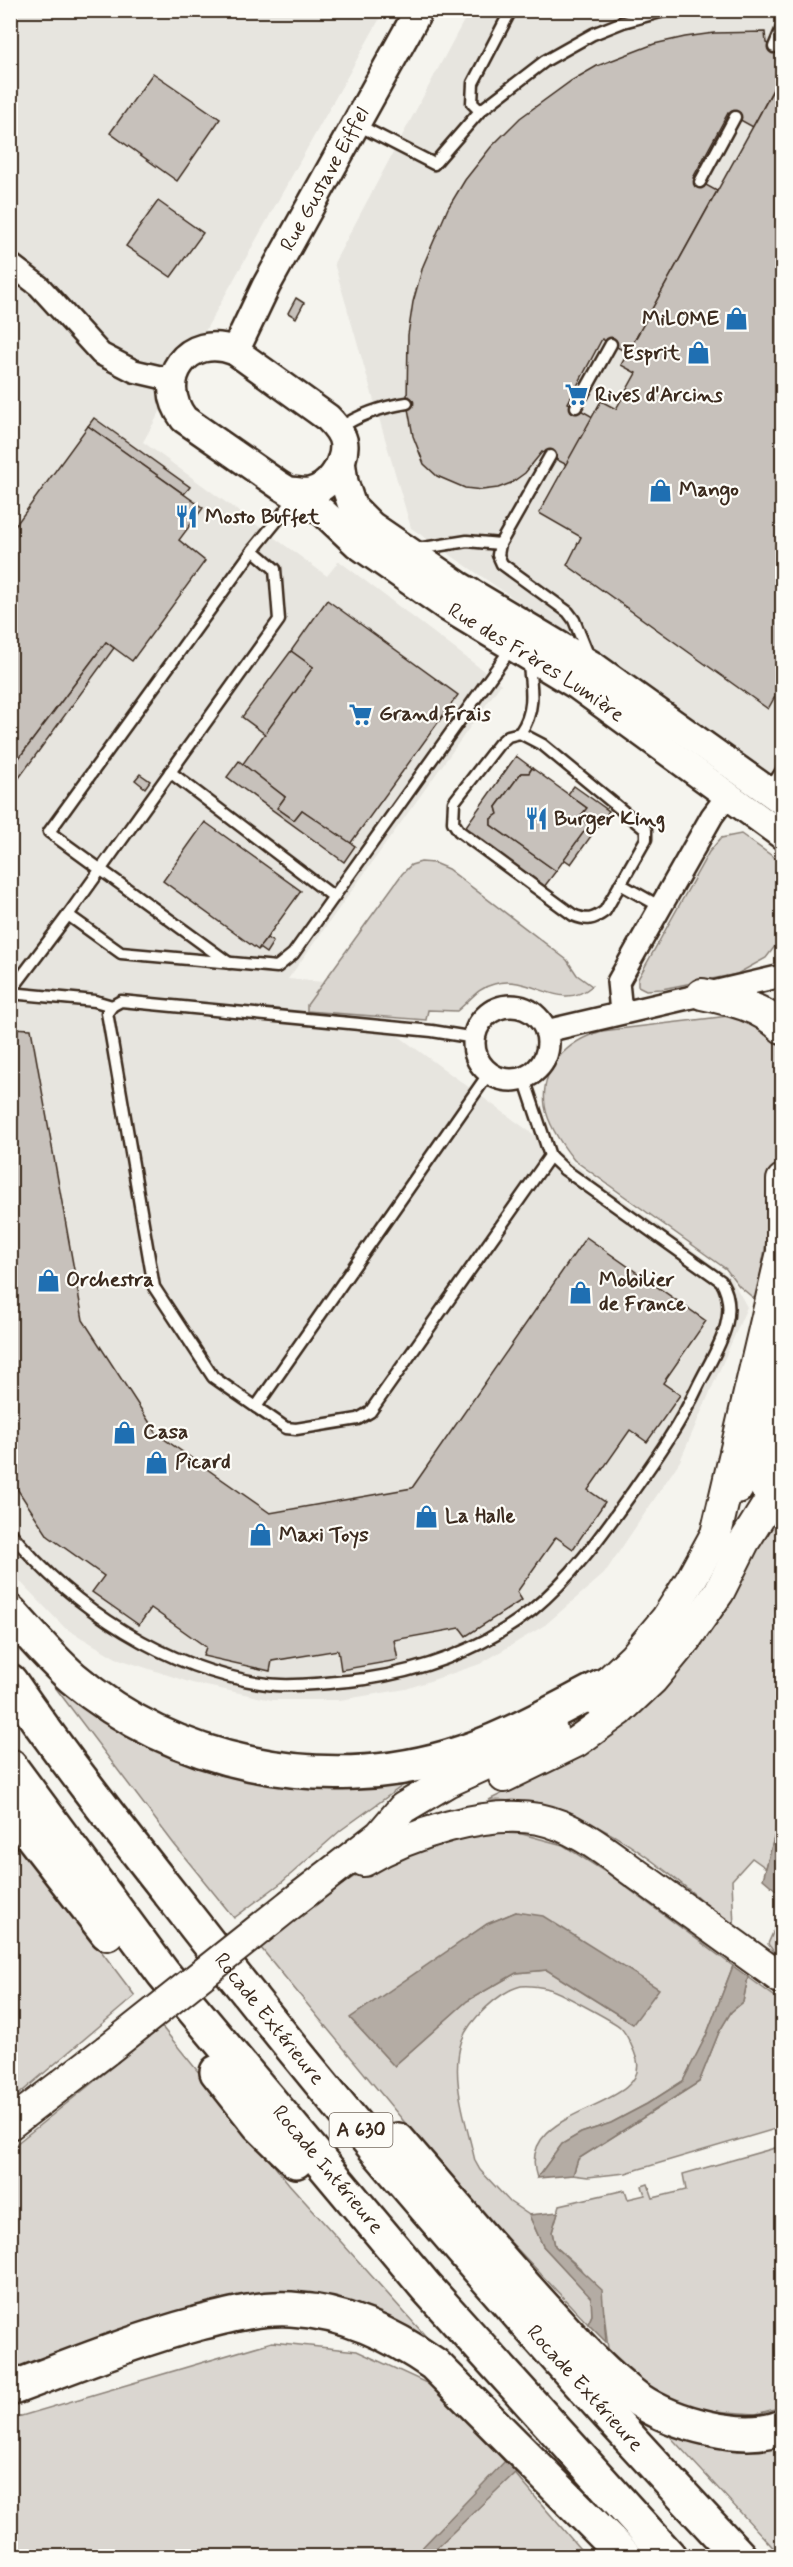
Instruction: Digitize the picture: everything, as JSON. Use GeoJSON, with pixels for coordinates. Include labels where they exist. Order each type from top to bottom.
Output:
{"type":"FeatureCollection","features":[{"type":"Feature","properties":{"kind":"highway"},"geometry":{"type":"LineString","coordinates":[[10,1612],[72,1677],[113,1707],[160,1733],[213,1754],[239,1762],[285,1769],[334,1772],[378,1771],[418,1765],[495,1740],[609,1683]]}},
{"type":"Feature","properties":{"kind":"highway","name":"Rocade Extérieure"},"geometry":{"type":"LineString","coordinates":[[10,1681],[112,1819],[262,2013],[498,2294],[739,2556]]}},
{"type":"Feature","properties":{"kind":"highway","name":"Rocade Intérieure"},"geometry":{"type":"LineString","coordinates":[[10,1766],[163,1973],[426,2287],[669,2556]]}},
{"type":"Feature","properties":{"kind":"highway"},"geometry":{"type":"LineString","coordinates":[[10,1808],[259,2125],[426,2287]]}},
{"type":"Feature","properties":{"kind":"highway"},"geometry":{"type":"LineString","coordinates":[[112,1819],[171,1865],[301,2026],[509,2270],[613,2378],[640,2400],[671,2418],[681,2421],[737,2432],[783,2427]]}},
{"type":"Feature","properties":{"kind":"highway"},"geometry":{"type":"LineString","coordinates":[[10,2389],[156,2335],[236,2313],[290,2309],[337,2316],[372,2327],[407,2345],[434,2364],[625,2556]]}},
{"type":"Feature","properties":{"kind":"main road"},"geometry":{"type":"LineString","coordinates":[[702,994],[737,1001],[755,1008],[773,1018],[783,1028]]}},
{"type":"Feature","properties":{"kind":"main road"},"geometry":{"type":"LineString","coordinates":[[380,1835],[414,1822],[458,1798],[576,1742],[619,1711],[654,1679],[719,1592],[782,1252],[783,1180]]}},
{"type":"Feature","properties":{"kind":"main road"},"geometry":{"type":"LineString","coordinates":[[10,2124],[380,1835],[403,1808],[447,1782],[500,1758],[563,1723],[609,1683],[666,1619],[692,1578],[771,1499],[783,1464]]}},
{"type":"Feature","properties":{"kind":"main road"},"geometry":{"type":"LineString","coordinates":[[292,1903],[381,1851],[407,1841],[464,1823],[508,1817],[540,1819],[582,1835],[783,1979]]}},
{"type":"Feature","properties":{"kind":"street","name":"Rue Gustave Eiffel"},"geometry":{"type":"LineString","coordinates":[[234,351],[266,286],[419,10]]}},
{"type":"Feature","properties":{"kind":"street"},"geometry":{"type":"LineString","coordinates":[[10,264],[46,293],[101,354],[134,371],[173,380],[180,364],[204,346],[220,345],[234,351],[328,417],[338,429]]}},
{"type":"Feature","properties":{"kind":"street","name":"Rue des Frères Lumière"},"geometry":{"type":"LineString","coordinates":[[173,380],[175,408],[184,419],[323,512],[357,544],[447,607],[578,686],[783,835]]}},
{"type":"Feature","properties":{"kind":"street","name":"Rue des Frères Lumière"},"geometry":{"type":"LineString","coordinates":[[338,429],[344,445],[341,461],[344,482],[352,506],[372,526],[458,585],[592,665],[778,787]]}},
{"type":"Feature","properties":{"kind":"street"},"geometry":{"type":"LineString","coordinates":[[294,493],[320,488],[332,478],[341,461]]}},
{"type":"Feature","properties":{"kind":"street"},"geometry":{"type":"LineString","coordinates":[[621,1012],[618,982],[712,816],[727,796]]}},
{"type":"Feature","properties":{"kind":"street"},"geometry":{"type":"LineString","coordinates":[[546,1031],[783,976]]}},
{"type":"Feature","properties":{"kind":"street"},"geometry":{"type":"LineString","coordinates":[[507,1006],[531,1011],[546,1031],[548,1042],[542,1064],[524,1078],[506,1079],[489,1073],[479,1061],[475,1038],[478,1026],[496,1009],[507,1006]]}},
{"type":"Feature","properties":{"kind":"street"},"geometry":{"type":"LineString","coordinates":[[730,1538],[741,1484],[783,1347]]}},
{"type":"Feature","properties":{"kind":"street"},"geometry":{"type":"LineString","coordinates":[[730,1538],[761,1494],[783,1419]]}},
{"type":"Feature","properties":{"kind":"lane"},"geometry":{"type":"LineString","coordinates":[[480,111],[472,103],[473,83],[512,10]]}},
{"type":"Feature","properties":{"kind":"lane"},"geometry":{"type":"LineString","coordinates":[[356,123],[434,164],[480,111],[564,48],[623,22],[668,10]]}},
{"type":"Feature","properties":{"kind":"lane"},"geometry":{"type":"LineString","coordinates":[[774,47],[783,28]]}},
{"type":"Feature","properties":{"kind":"lane"},"geometry":{"type":"LineString","coordinates":[[700,182],[735,117]]}},
{"type":"Feature","properties":{"kind":"lane"},"geometry":{"type":"LineString","coordinates":[[576,407],[611,344]]}},
{"type":"Feature","properties":{"kind":"lane"},"geometry":{"type":"LineString","coordinates":[[338,429],[382,406],[407,403]]}},
{"type":"Feature","properties":{"kind":"lane"},"geometry":{"type":"LineString","coordinates":[[550,456],[500,544],[498,555],[502,564],[567,612],[574,620],[592,665]]}},
{"type":"Feature","properties":{"kind":"lane"},"geometry":{"type":"LineString","coordinates":[[229,963],[49,832],[294,493]]}},
{"type":"Feature","properties":{"kind":"lane"},"geometry":{"type":"LineString","coordinates":[[404,548],[424,550],[467,541],[500,544]]}},
{"type":"Feature","properties":{"kind":"lane"},"geometry":{"type":"LineString","coordinates":[[10,993],[279,620],[275,569],[253,550]]}},
{"type":"Feature","properties":{"kind":"lane"},"geometry":{"type":"LineString","coordinates":[[520,651],[532,689],[530,719],[520,733]]}},
{"type":"Feature","properties":{"kind":"lane"},"geometry":{"type":"LineString","coordinates":[[68,915],[121,953],[277,967],[294,954],[334,897],[520,651]]}},
{"type":"Feature","properties":{"kind":"lane"},"geometry":{"type":"LineString","coordinates":[[520,733],[543,744],[646,830],[645,839],[620,884],[604,911],[594,919],[584,920],[573,915],[459,831],[453,822],[454,802],[499,744],[508,736],[520,733]]}},
{"type":"Feature","properties":{"kind":"lane"},"geometry":{"type":"LineString","coordinates":[[170,772],[334,897]]}},
{"type":"Feature","properties":{"kind":"lane"},"geometry":{"type":"LineString","coordinates":[[620,884],[661,907]]}},
{"type":"Feature","properties":{"kind":"lane"},"geometry":{"type":"LineString","coordinates":[[10,993],[95,1001],[112,1006]]}},
{"type":"Feature","properties":{"kind":"lane"},"geometry":{"type":"LineString","coordinates":[[475,1038],[432,1031],[121,1001],[112,1006],[107,1013],[154,1287],[213,1377],[286,1428],[296,1429],[358,1419],[370,1412],[550,1156]]}},
{"type":"Feature","properties":{"kind":"lane"},"geometry":{"type":"LineString","coordinates":[[256,1407],[489,1073]]}},
{"type":"Feature","properties":{"kind":"lane"},"geometry":{"type":"LineString","coordinates":[[10,1532],[34,1560],[85,1603],[133,1638],[198,1668],[269,1685],[341,1682],[403,1673],[473,1648],[531,1610],[585,1558],[662,1450],[692,1400],[730,1318],[726,1290],[721,1281],[565,1170],[550,1156],[524,1078]]}},
{"type":"Feature","properties":{"kind":"shaded area"},"geometry":{"type":"Polygon","coordinates":[[[11,11],[384,11],[143,442],[327,576],[339,561],[501,684],[288,979],[324,982],[731,1278],[747,1307],[680,1461],[604,1574],[545,1625],[480,1664],[406,1689],[340,1700],[272,1700],[192,1683],[116,1658],[65,1628],[11,1572],[11,11]]]}},
{"type":"Feature","properties":{"kind":"shaded area","name":"Rives d'Arcins"},"geometry":{"type":"Polygon","coordinates":[[[469,11],[782,11],[782,783],[411,528],[334,263],[469,11]]]}},
{"type":"Feature","properties":{"kind":"shaded area"},"geometry":{"type":"Polygon","coordinates":[[[741,834],[782,863],[782,937],[766,958],[737,974],[662,989],[646,990],[638,986],[638,979],[709,852],[721,838],[741,834]]]}},
{"type":"Feature","properties":{"kind":"shaded area"},"geometry":{"type":"Polygon","coordinates":[[[421,862],[434,863],[448,869],[567,960],[577,975],[592,986],[580,994],[568,996],[521,984],[508,982],[494,984],[478,992],[457,1011],[428,1010],[426,1020],[307,1011],[307,1005],[402,874],[411,865],[421,862]]]}},
{"type":"Feature","properties":{"kind":"shaded area"},"geometry":{"type":"Polygon","coordinates":[[[744,1016],[777,1035],[782,1044],[782,1135],[771,1189],[765,1249],[756,1300],[739,1286],[726,1269],[574,1160],[552,1127],[545,1106],[547,1079],[558,1058],[567,1049],[589,1035],[602,1031],[744,1016]]]}},
{"type":"Feature","properties":{"kind":"shaded area"},"geometry":{"type":"Polygon","coordinates":[[[782,1500],[782,1808],[766,1868],[752,1858],[732,1880],[734,1928],[651,1860],[622,1840],[592,1824],[560,1811],[526,1803],[489,1800],[541,1774],[705,1637],[735,1595],[782,1500]]]}},
{"type":"Feature","properties":{"kind":"shaded area"},"geometry":{"type":"Polygon","coordinates":[[[11,1629],[173,1747],[423,1771],[341,1830],[281,1883],[234,1918],[174,1844],[11,1629]]]}},
{"type":"Feature","properties":{"kind":"shaded area"},"geometry":{"type":"Polygon","coordinates":[[[782,1808],[782,1872],[777,1891],[763,1879],[782,1808]]]}},
{"type":"Feature","properties":{"kind":"shaded area"},"geometry":{"type":"Polygon","coordinates":[[[10,1830],[135,1996],[11,2101],[10,2101],[10,1830]]]}},
{"type":"Feature","properties":{"kind":"shaded area"},"geometry":{"type":"Polygon","coordinates":[[[484,1832],[522,1834],[563,1845],[607,1873],[733,1966],[706,2036],[683,2081],[611,2123],[581,2133],[562,2144],[537,2178],[535,2154],[544,2136],[561,2122],[623,2090],[635,2077],[637,2060],[628,2038],[616,2024],[566,1996],[545,1988],[521,1986],[504,1994],[486,2007],[471,2024],[462,2040],[458,2054],[458,2085],[475,2161],[480,2170],[510,2202],[529,2215],[543,2246],[592,2298],[592,2315],[588,2324],[453,2181],[261,1948],[328,1894],[383,1861],[403,1853],[484,1832]],[[516,1912],[487,1924],[351,2019],[394,2066],[467,2001],[516,1973],[547,1970],[633,2024],[516,1912]]]}},
{"type":"Feature","properties":{"kind":"shaded area"},"geometry":{"type":"Polygon","coordinates":[[[516,1912],[543,1916],[659,1989],[633,2024],[547,1970],[516,1973],[467,2001],[394,2066],[350,2018],[487,1924],[516,1912]]]}},
{"type":"Feature","properties":{"kind":"shaded area"},"geometry":{"type":"Polygon","coordinates":[[[782,1912],[782,1962],[768,1944],[782,1912]]]}},
{"type":"Feature","properties":{"kind":"shaded area"},"geometry":{"type":"Polygon","coordinates":[[[733,1966],[748,1977],[743,2002],[731,2012],[719,2032],[699,2082],[578,2159],[573,2175],[537,2178],[562,2144],[581,2133],[611,2123],[683,2081],[706,2036],[733,1966]]]}},
{"type":"Feature","properties":{"kind":"shaded area"},"geometry":{"type":"Polygon","coordinates":[[[748,1977],[782,2002],[782,2127],[626,2173],[588,2177],[573,2175],[578,2159],[699,2082],[719,2032],[731,2012],[743,2002],[748,1977]]]}},
{"type":"Feature","properties":{"kind":"shaded area"},"geometry":{"type":"Polygon","coordinates":[[[162,2027],[289,2184],[448,2361],[291,2294],[223,2300],[138,2326],[11,2375],[11,2148],[162,2027]]]}},
{"type":"Feature","properties":{"kind":"shaded area"},"geometry":{"type":"Polygon","coordinates":[[[782,2146],[782,2407],[756,2414],[712,2411],[673,2401],[646,2384],[608,2349],[604,2312],[580,2268],[555,2246],[552,2232],[560,2205],[625,2190],[628,2199],[645,2195],[642,2186],[648,2184],[653,2198],[686,2190],[683,2174],[782,2146]]]}},
{"type":"Feature","properties":{"kind":"shaded area"},"geometry":{"type":"Polygon","coordinates":[[[558,2212],[552,2232],[555,2246],[602,2290],[606,2342],[588,2324],[592,2315],[591,2298],[543,2246],[529,2215],[558,2212]]]}},
{"type":"Feature","properties":{"kind":"shaded area"},"geometry":{"type":"Polygon","coordinates":[[[272,2342],[357,2351],[444,2391],[586,2556],[11,2556],[11,2419],[272,2342]]]}},
{"type":"Feature","properties":{"kind":"shaded area"},"geometry":{"type":"Polygon","coordinates":[[[663,2429],[782,2437],[782,2556],[781,2556],[663,2429]]]}},
{"type":"Feature","properties":{"kind":"shaded area"},"geometry":{"type":"Polygon","coordinates":[[[506,2460],[516,2472],[428,2556],[414,2556],[506,2460]]]}},
{"type":"Feature","properties":{"kind":"building"},"geometry":{"type":"Polygon","coordinates":[[[765,32],[766,43],[782,52],[782,72],[753,127],[728,113],[693,178],[717,191],[628,353],[602,339],[568,403],[593,417],[567,465],[542,452],[525,473],[511,483],[498,488],[482,490],[465,488],[437,476],[424,464],[413,436],[407,403],[408,335],[413,302],[423,266],[448,208],[465,180],[491,147],[520,118],[571,81],[597,66],[654,44],[685,37],[714,33],[765,32]]]}},
{"type":"Feature","properties":{"kind":"building"},"geometry":{"type":"Polygon","coordinates":[[[153,73],[220,119],[177,181],[110,133],[153,73]]]}},
{"type":"Feature","properties":{"kind":"building"},"geometry":{"type":"Polygon","coordinates":[[[782,74],[782,684],[768,709],[567,565],[581,537],[539,513],[601,401],[616,409],[636,373],[621,365],[782,74]]]}},
{"type":"Feature","properties":{"kind":"building"},"geometry":{"type":"Polygon","coordinates":[[[158,201],[203,233],[171,277],[126,246],[158,201]]]}},
{"type":"Feature","properties":{"kind":"building"},"geometry":{"type":"Polygon","coordinates":[[[296,298],[304,303],[296,318],[288,313],[296,298]]]}},
{"type":"Feature","properties":{"kind":"building"},"geometry":{"type":"Polygon","coordinates":[[[94,418],[190,487],[184,494],[88,426],[94,418]]]}},
{"type":"Feature","properties":{"kind":"building"},"geometry":{"type":"Polygon","coordinates":[[[88,426],[203,508],[179,540],[205,561],[132,661],[106,642],[10,770],[10,533],[88,426]]]}},
{"type":"Feature","properties":{"kind":"building","name":"Grand Frais"},"geometry":{"type":"Polygon","coordinates":[[[327,600],[458,695],[350,844],[302,810],[294,820],[277,808],[285,797],[242,765],[313,667],[291,651],[327,600]]]}},
{"type":"Feature","properties":{"kind":"building"},"geometry":{"type":"Polygon","coordinates":[[[106,642],[114,648],[16,782],[10,778],[10,770],[106,642]]]}},
{"type":"Feature","properties":{"kind":"building"},"geometry":{"type":"Polygon","coordinates":[[[291,651],[313,667],[265,734],[242,717],[291,651]]]}},
{"type":"Feature","properties":{"kind":"building"},"geometry":{"type":"Polygon","coordinates":[[[516,756],[532,768],[529,773],[521,773],[496,807],[498,814],[491,819],[491,825],[556,871],[544,887],[464,829],[516,756]]]}},
{"type":"Feature","properties":{"kind":"building"},"geometry":{"type":"Polygon","coordinates":[[[239,761],[285,797],[277,808],[294,820],[302,810],[355,846],[344,862],[227,777],[239,761]]]}},
{"type":"Feature","properties":{"kind":"building","name":"Burger King"},"geometry":{"type":"Polygon","coordinates":[[[532,768],[587,808],[579,818],[589,825],[556,871],[491,825],[491,819],[498,814],[496,807],[521,773],[529,773],[532,768]]]}},
{"type":"Feature","properties":{"kind":"building"},"geometry":{"type":"Polygon","coordinates":[[[140,774],[150,781],[145,788],[135,780],[140,774]]]}},
{"type":"Feature","properties":{"kind":"building"},"geometry":{"type":"Polygon","coordinates":[[[574,786],[609,811],[571,864],[564,859],[589,825],[579,818],[587,808],[568,794],[574,786]]]}},
{"type":"Feature","properties":{"kind":"building"},"geometry":{"type":"Polygon","coordinates":[[[205,822],[301,891],[258,950],[163,881],[205,822]]]}},
{"type":"Feature","properties":{"kind":"building"},"geometry":{"type":"Polygon","coordinates":[[[267,938],[273,942],[266,953],[259,948],[267,938]]]}},
{"type":"Feature","properties":{"kind":"building"},"geometry":{"type":"Polygon","coordinates":[[[10,1028],[31,1029],[83,1320],[157,1434],[270,1513],[412,1488],[586,1237],[706,1321],[663,1383],[680,1395],[647,1442],[630,1430],[588,1490],[605,1502],[573,1549],[556,1537],[517,1592],[522,1600],[466,1636],[460,1628],[394,1640],[398,1660],[341,1670],[338,1650],[272,1661],[270,1671],[203,1656],[206,1647],[151,1608],[139,1625],[92,1592],[104,1576],[48,1536],[10,1478],[10,1028]]]}},
{"type":"Feature","properties":{"kind":"place","name":"MiLOME"},"geometry":{"type":"Point","coordinates":[737,319]}},
{"type":"Feature","properties":{"kind":"place","name":"Esprit"},"geometry":{"type":"Point","coordinates":[698,353]}},
{"type":"Feature","properties":{"kind":"place","name":"Rives d'Arcins"},"geometry":{"type":"Point","coordinates":[577,395]}},
{"type":"Feature","properties":{"kind":"place","name":"Mango"},"geometry":{"type":"Point","coordinates":[661,490]}},
{"type":"Feature","properties":{"kind":"place","name":"Mosto Buffet"},"geometry":{"type":"Point","coordinates":[187,517]}},
{"type":"Feature","properties":{"kind":"place","name":"Grand Frais"},"geometry":{"type":"Point","coordinates":[361,714]}},
{"type":"Feature","properties":{"kind":"place","name":"Burger King"},"geometry":{"type":"Point","coordinates":[536,819]}},
{"type":"Feature","properties":{"kind":"place","name":"Orchestra"},"geometry":{"type":"Point","coordinates":[48,1280]}},
{"type":"Feature","properties":{"kind":"place","name":"Mobilier de France"},"geometry":{"type":"Point","coordinates":[581,1292]}},
{"type":"Feature","properties":{"kind":"place","name":"Casa"},"geometry":{"type":"Point","coordinates":[125,1432]}},
{"type":"Feature","properties":{"kind":"place","name":"Picard"},"geometry":{"type":"Point","coordinates":[157,1462]}},
{"type":"Feature","properties":{"kind":"place","name":"La Halle"},"geometry":{"type":"Point","coordinates":[427,1516]}},
{"type":"Feature","properties":{"kind":"place","name":"Maxi Toys"},"geometry":{"type":"Point","coordinates":[261,1535]}}]}
